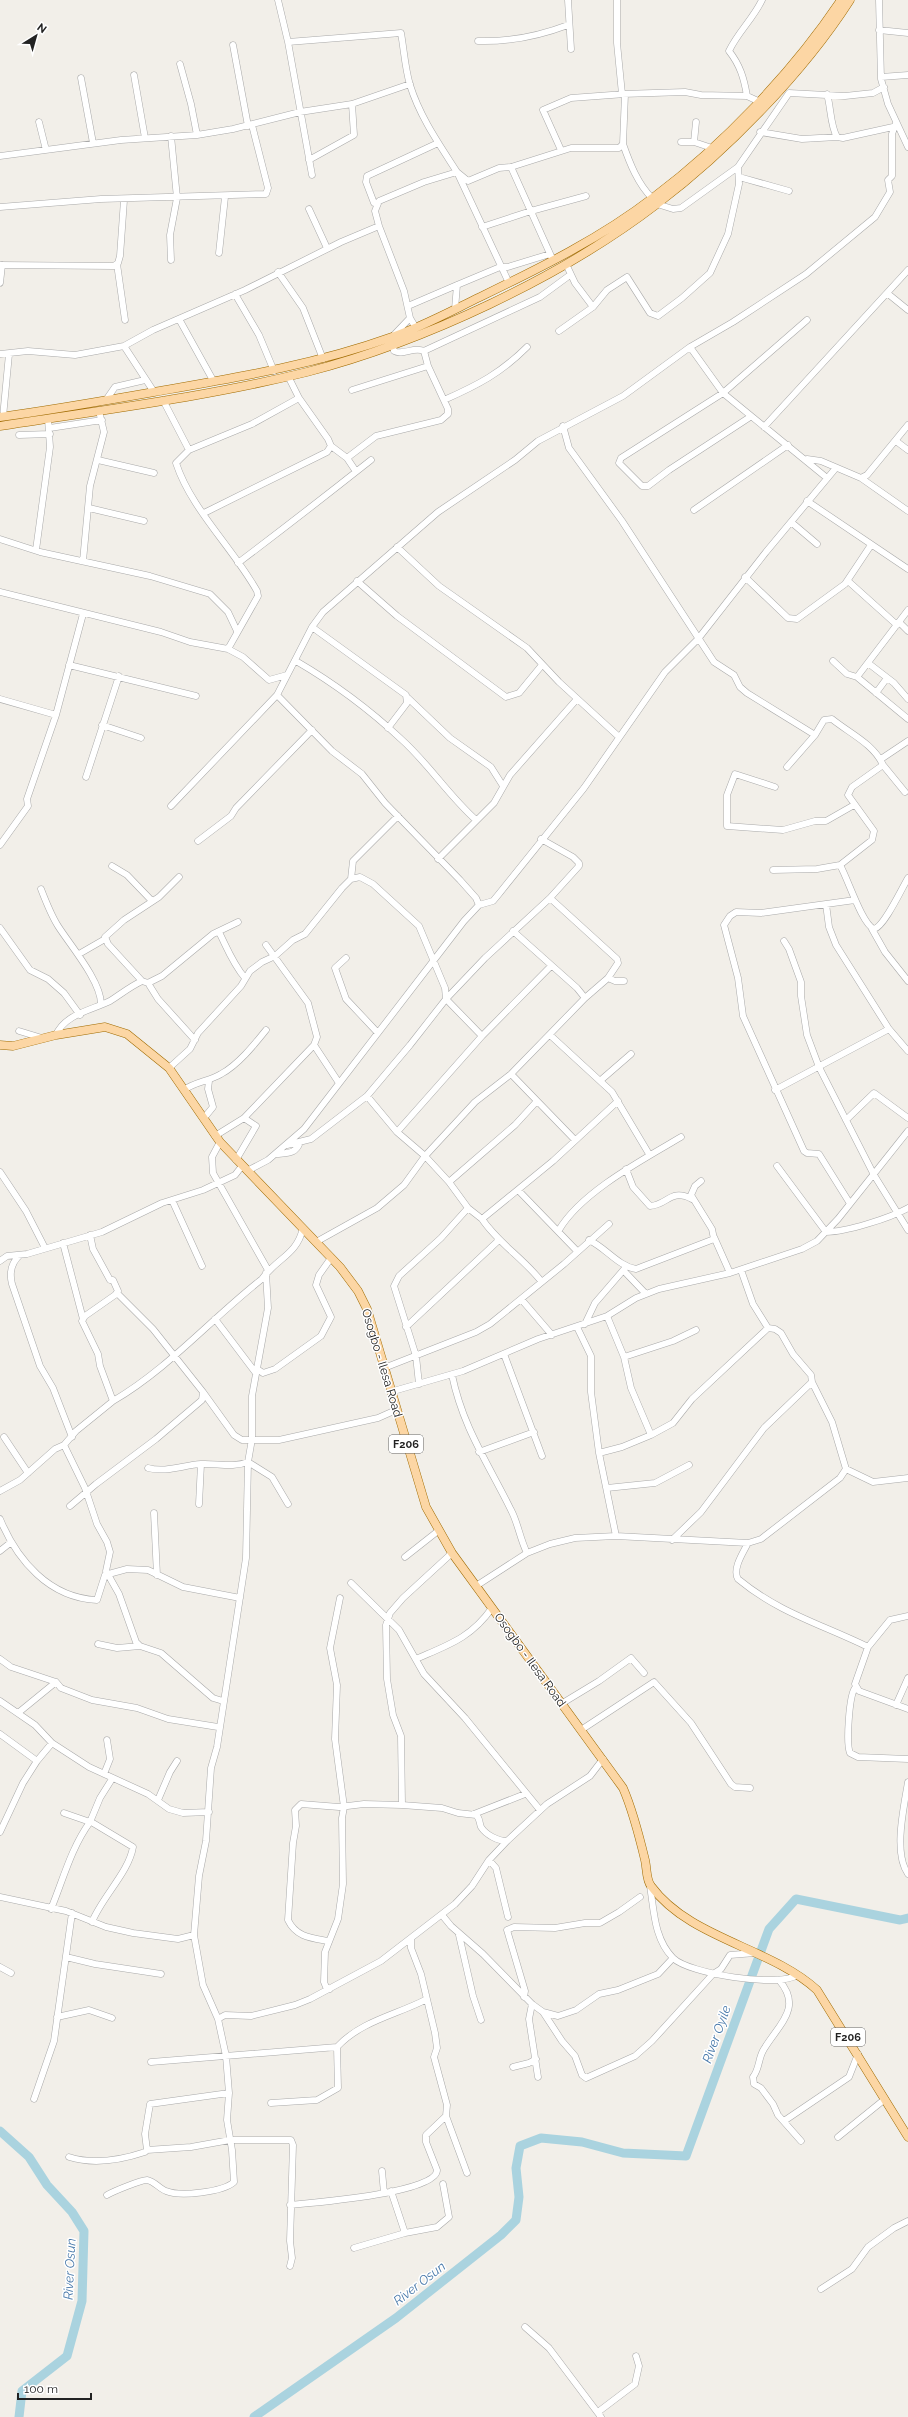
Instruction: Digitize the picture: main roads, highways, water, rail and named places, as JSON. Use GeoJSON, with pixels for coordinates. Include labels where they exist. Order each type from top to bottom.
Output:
{"type":"FeatureCollection","features":[{"type":"Feature","properties":{"kind":"main road"},"geometry":{"type":"LineString","coordinates":[[2,417],[214,382],[323,359],[391,341],[509,283],[551,257],[655,201],[712,148],[758,101],[794,61],[841,0]]}},
{"type":"Feature","properties":{"kind":"main road"},"geometry":{"type":"LineString","coordinates":[[0,426],[163,400],[288,376],[467,314],[566,264],[692,175],[761,110],[809,56],[850,0]]}},
{"type":"Feature","properties":{"kind":"main road","name":"Osogbo - Ilesa Road"},"geometry":{"type":"LineString","coordinates":[[0,1045],[13,1046],[56,1035],[97,1027],[115,1029],[138,1041],[169,1068],[218,1139],[242,1166],[331,1258],[350,1281],[367,1309],[390,1392],[426,1507],[438,1531],[452,1553],[623,1788],[632,1812],[650,1886],[688,1918],[766,1958],[809,1983],[820,1994],[907,2135]]}},
{"type":"Feature","properties":{"kind":"waterway","name":"River Oyile"},"geometry":{"type":"LineString","coordinates":[[254,2417],[396,2318],[501,2235],[516,2220],[519,2197],[516,2168],[520,2146],[541,2138],[582,2142],[623,2153],[686,2156],[769,1929],[796,1899],[900,1920],[908,1918]]}},
{"type":"Feature","properties":{"kind":"waterway","name":"River Osun"},"geometry":{"type":"LineString","coordinates":[[0,2131],[29,2157],[47,2185],[72,2212],[84,2231],[82,2301],[67,2356],[22,2391],[19,2417]]}}]}
